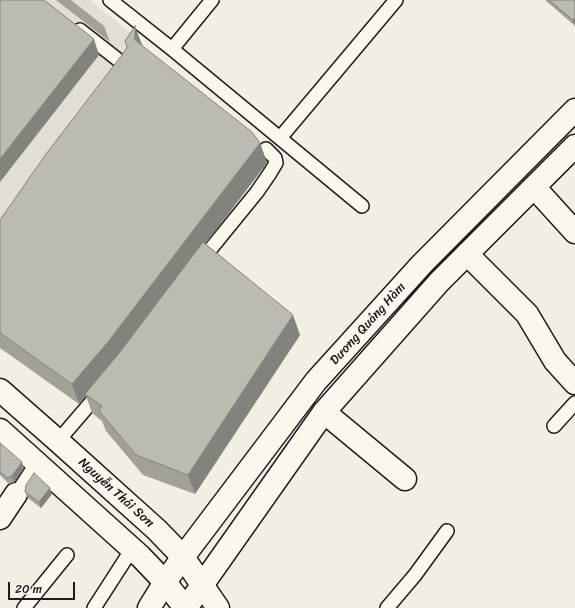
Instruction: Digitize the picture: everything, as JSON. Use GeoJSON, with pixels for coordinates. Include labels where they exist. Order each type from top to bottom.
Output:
{"type":"FeatureCollection","features":[{"type":"Feature","properties":{"kind":"street","name":"Dương Quảng Hàm"},"geometry":{"type":"LineString","coordinates":[[165,582],[316,381],[422,264],[575,110]]}},
{"type":"Feature","properties":{"kind":"street","name":"Dương Quảng Hàm"},"geometry":{"type":"LineString","coordinates":[[186,608],[324,412],[439,282],[575,146]]}},
{"type":"Feature","properties":{"kind":"street"},"geometry":{"type":"LineString","coordinates":[[534,187],[575,232]]}},
{"type":"Feature","properties":{"kind":"street"},"geometry":{"type":"LineString","coordinates":[[467,254],[527,314],[555,361],[575,383]]}},
{"type":"Feature","properties":{"kind":"street","name":"Nguyễn Thái Sơn"},"geometry":{"type":"LineString","coordinates":[[0,390],[157,530],[183,557],[218,608]]}},
{"type":"Feature","properties":{"kind":"street"},"geometry":{"type":"LineString","coordinates":[[324,412],[405,479]]}},
{"type":"Feature","properties":{"kind":"street"},"geometry":{"type":"LineString","coordinates":[[0,430],[132,549],[165,582],[186,608]]}},
{"type":"Feature","properties":{"kind":"street"},"geometry":{"type":"LineString","coordinates":[[0,518],[16,494]]}},
{"type":"Feature","properties":{"kind":"street"},"geometry":{"type":"LineString","coordinates":[[149,608],[165,582]]}},
{"type":"Feature","properties":{"kind":"lane"},"geometry":{"type":"LineString","coordinates":[[110,0],[172,49],[362,206]]}},
{"type":"Feature","properties":{"kind":"lane"},"geometry":{"type":"LineString","coordinates":[[172,49],[212,0]]}},
{"type":"Feature","properties":{"kind":"lane"},"geometry":{"type":"LineString","coordinates":[[280,138],[396,0]]}},
{"type":"Feature","properties":{"kind":"lane"},"geometry":{"type":"LineString","coordinates":[[73,24],[126,66],[111,85]]}},
{"type":"Feature","properties":{"kind":"lane"},"geometry":{"type":"LineString","coordinates":[[192,273],[257,192],[276,163],[275,158],[266,148]]}},
{"type":"Feature","properties":{"kind":"lane"},"geometry":{"type":"LineString","coordinates":[[58,441],[107,384]]}},
{"type":"Feature","properties":{"kind":"lane"},"geometry":{"type":"LineString","coordinates":[[554,426],[575,403]]}},
{"type":"Feature","properties":{"kind":"lane"},"geometry":{"type":"LineString","coordinates":[[16,494],[36,464]]}},
{"type":"Feature","properties":{"kind":"lane"},"geometry":{"type":"LineString","coordinates":[[387,608],[415,575],[446,531]]}},
{"type":"Feature","properties":{"kind":"lane"},"geometry":{"type":"LineString","coordinates":[[94,608],[132,549]]}},
{"type":"Feature","properties":{"kind":"lane"},"geometry":{"type":"LineString","coordinates":[[24,608],[67,555]]}},
{"type":"Feature","properties":{"kind":"shaded area"},"geometry":{"type":"Polygon","coordinates":[[[0,0],[90,0],[144,44],[0,225],[0,0]]]}},
{"type":"Feature","properties":{"kind":"building"},"geometry":{"type":"Polygon","coordinates":[[[0,0],[44,0],[94,39],[0,159],[0,0]]]}},
{"type":"Feature","properties":{"kind":"building"},"geometry":{"type":"Polygon","coordinates":[[[549,0],[575,0],[575,18],[573,20],[549,0]]]}},
{"type":"Feature","properties":{"kind":"building"},"geometry":{"type":"Polygon","coordinates":[[[135,26],[135,40],[252,132],[260,143],[108,342],[72,384],[0,333],[0,220],[46,154],[125,51],[127,47],[125,41],[135,26]]]}},
{"type":"Feature","properties":{"kind":"building"},"geometry":{"type":"Polygon","coordinates":[[[203,242],[293,315],[188,475],[136,455],[99,411],[102,406],[85,394],[120,352],[203,242]]]}},
{"type":"Feature","properties":{"kind":"building"},"geometry":{"type":"Polygon","coordinates":[[[0,443],[22,462],[12,476],[7,478],[0,472],[0,443]]]}},
{"type":"Feature","properties":{"kind":"building"},"geometry":{"type":"Polygon","coordinates":[[[34,473],[50,488],[39,502],[25,492],[26,485],[34,473]]]}}]}
